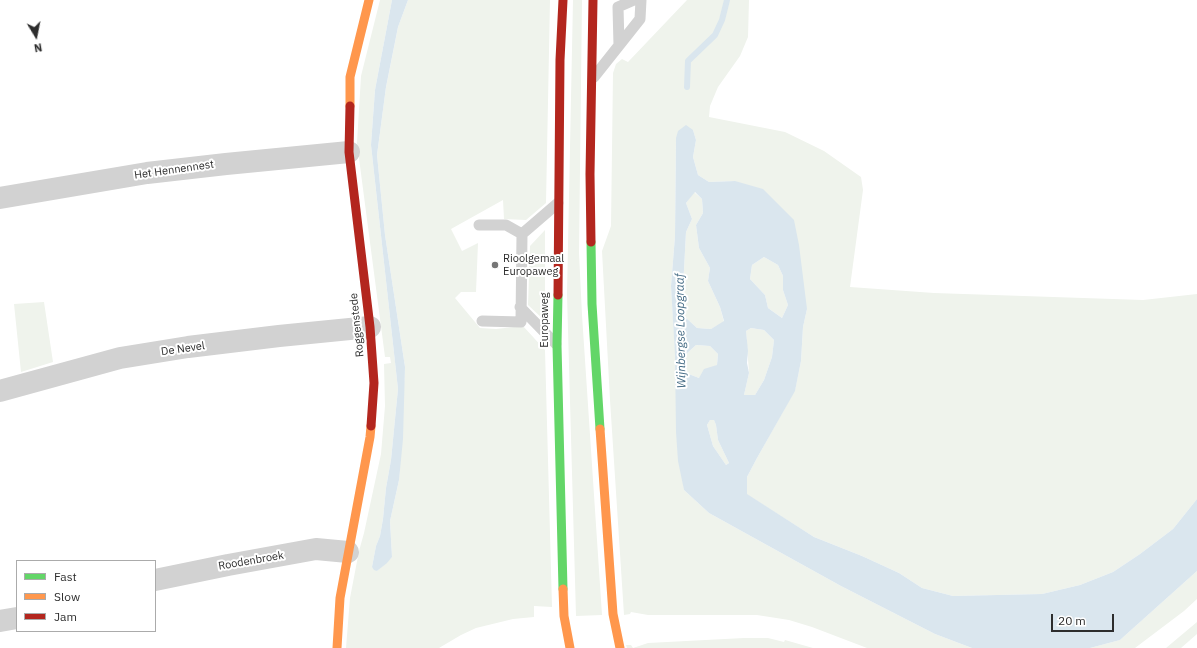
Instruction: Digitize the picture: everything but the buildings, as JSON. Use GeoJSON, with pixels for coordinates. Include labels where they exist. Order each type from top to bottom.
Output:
{"type":"FeatureCollection","features":[{"type":"Feature","properties":{"kind":"main road","name":"Roggenstede"},"geometry":{"type":"LineString","coordinates":[[337,648],[340,598],[370,437],[374,383],[370,327],[349,152],[350,77],[369,0]]}},
{"type":"Feature","properties":{"kind":"main road","name":"Europaweg"},"geometry":{"type":"LineString","coordinates":[[563,0],[560,60],[557,345],[564,616],[567,647]]}},
{"type":"Feature","properties":{"kind":"main road"},"geometry":{"type":"LineString","coordinates":[[593,0],[590,174],[592,304],[616,646]]}},
{"type":"Feature","properties":{"kind":"street","name":"Het Hennennest"},"geometry":{"type":"LineString","coordinates":[[0,198],[147,174],[226,164],[349,152]]}},
{"type":"Feature","properties":{"kind":"street","name":"De Nevel"},"geometry":{"type":"LineString","coordinates":[[0,391],[120,358],[203,346],[370,327]]}},
{"type":"Feature","properties":{"kind":"street","name":"Roodenbroek"},"geometry":{"type":"LineString","coordinates":[[156,580],[316,549],[348,552]]}},
{"type":"Feature","properties":{"kind":"street"},"geometry":{"type":"LineString","coordinates":[[0,621],[16,618]]}},
{"type":"Feature","properties":{"kind":"lane"},"geometry":{"type":"LineString","coordinates":[[618,45],[618,4],[634,0]]}},
{"type":"Feature","properties":{"kind":"lane"},"geometry":{"type":"LineString","coordinates":[[592,80],[618,45],[640,19],[641,0]]}},
{"type":"Feature","properties":{"kind":"lane"},"geometry":{"type":"LineString","coordinates":[[482,321],[521,322],[522,234],[558,202]]}},
{"type":"Feature","properties":{"kind":"lane"},"geometry":{"type":"LineString","coordinates":[[479,225],[506,225],[522,234]]}},
{"type":"Feature","properties":{"kind":"lane"},"geometry":{"type":"LineString","coordinates":[[520,307],[557,345]]}},
{"type":"Feature","properties":{"kind":"shaded area"},"geometry":{"type":"Polygon","coordinates":[[[380,0],[392,0],[375,90],[371,145],[398,389],[383,519],[372,567],[377,571],[392,557],[390,521],[399,480],[405,367],[385,235],[377,155],[386,87],[398,27],[408,0],[550,0],[546,203],[526,220],[504,219],[503,200],[451,229],[462,251],[478,243],[476,292],[461,292],[455,298],[480,328],[496,329],[523,326],[545,350],[552,607],[534,606],[534,617],[513,619],[476,628],[439,648],[346,648],[350,598],[381,454],[385,406],[384,364],[391,363],[390,357],[385,357],[357,143],[361,76],[380,0]]]}},
{"type":"Feature","properties":{"kind":"shaded area"},"geometry":{"type":"Polygon","coordinates":[[[573,0],[582,0],[579,253],[602,615],[576,616],[567,294],[573,0]]]}},
{"type":"Feature","properties":{"kind":"shaded area"},"geometry":{"type":"Polygon","coordinates":[[[687,0],[749,0],[748,37],[740,56],[718,87],[710,106],[709,117],[785,132],[824,151],[861,177],[863,190],[850,287],[934,293],[1143,300],[1197,294],[1197,499],[1173,529],[1113,572],[1080,585],[1042,594],[953,596],[922,588],[899,573],[862,556],[814,537],[746,494],[747,477],[795,390],[801,361],[803,327],[807,309],[735,181],[709,182],[698,175],[693,157],[696,140],[693,130],[676,138],[675,236],[671,286],[684,490],[709,513],[841,586],[935,634],[972,648],[867,648],[789,620],[757,615],[648,615],[631,612],[630,614],[624,615],[602,251],[611,226],[613,73],[616,64],[622,59],[628,62],[687,0]]]}},
{"type":"Feature","properties":{"kind":"shaded area"},"geometry":{"type":"Polygon","coordinates":[[[694,192],[702,199],[703,213],[696,225],[699,248],[710,268],[708,281],[720,307],[724,322],[711,329],[697,328],[684,316],[683,288],[686,232],[692,219],[686,203],[694,192]]]}},
{"type":"Feature","properties":{"kind":"shaded area"},"geometry":{"type":"Polygon","coordinates":[[[545,230],[544,320],[528,305],[530,246],[545,230]]]}},
{"type":"Feature","properties":{"kind":"shaded area"},"geometry":{"type":"Polygon","coordinates":[[[764,257],[778,265],[783,276],[783,290],[788,305],[782,318],[768,308],[765,295],[750,279],[752,265],[764,257]]]}},
{"type":"Feature","properties":{"kind":"shaded area"},"geometry":{"type":"Polygon","coordinates":[[[44,302],[53,362],[21,372],[14,304],[44,302]]]}},
{"type":"Feature","properties":{"kind":"shaded area"},"geometry":{"type":"Polygon","coordinates":[[[751,328],[764,330],[774,340],[772,357],[764,380],[755,395],[744,395],[749,373],[746,331],[751,328]]]}},
{"type":"Feature","properties":{"kind":"shaded area"},"geometry":{"type":"Polygon","coordinates":[[[696,345],[710,346],[718,354],[717,365],[699,378],[686,373],[684,356],[696,345]]]}},
{"type":"Feature","properties":{"kind":"shaded area"},"geometry":{"type":"Polygon","coordinates":[[[710,420],[714,420],[716,425],[718,440],[729,463],[726,465],[713,446],[707,425],[710,420]]]}},
{"type":"Feature","properties":{"kind":"shaded area"},"geometry":{"type":"Polygon","coordinates":[[[1197,571],[1197,599],[1184,611],[1135,648],[1090,648],[1120,640],[1197,571]]]}},
{"type":"Feature","properties":{"kind":"shaded area"},"geometry":{"type":"Polygon","coordinates":[[[1197,622],[1197,634],[1181,648],[1166,648],[1197,622]]]}},
{"type":"Feature","properties":{"kind":"shaded area"},"geometry":{"type":"Polygon","coordinates":[[[768,638],[784,642],[785,640],[813,648],[633,648],[648,643],[768,638]]]}},
{"type":"Feature","properties":{"kind":"shaded area"},"geometry":{"type":"Polygon","coordinates":[[[626,645],[631,645],[633,648],[627,648],[626,645]]]}},
{"type":"Feature","properties":{"kind":"water"},"geometry":{"type":"Polygon","coordinates":[[[392,0],[408,0],[398,27],[386,87],[377,155],[385,235],[405,367],[403,439],[399,480],[390,521],[392,557],[377,571],[372,567],[383,519],[398,389],[371,145],[375,90],[392,0]]]}},
{"type":"Feature","properties":{"kind":"water"},"geometry":{"type":"Polygon","coordinates":[[[686,125],[693,130],[696,140],[693,157],[698,175],[709,182],[735,181],[763,189],[794,220],[799,245],[807,309],[803,327],[801,361],[795,391],[747,477],[747,494],[814,537],[862,556],[899,573],[922,588],[953,596],[1042,594],[1080,585],[1113,572],[1173,529],[1197,499],[1197,571],[1120,640],[1090,648],[972,648],[935,634],[841,586],[709,513],[684,490],[678,461],[675,355],[671,286],[675,236],[676,138],[678,131],[686,125]],[[695,192],[686,203],[692,219],[686,232],[683,288],[684,316],[697,328],[711,329],[724,321],[720,307],[708,281],[710,268],[699,248],[696,225],[703,213],[702,199],[695,192]],[[764,257],[752,265],[750,279],[765,295],[768,308],[782,318],[788,305],[783,290],[783,276],[778,265],[764,257]],[[751,328],[746,331],[748,351],[747,363],[749,373],[744,395],[755,395],[764,380],[772,357],[774,340],[764,330],[751,328]],[[696,345],[684,356],[686,373],[699,378],[704,369],[717,365],[718,354],[710,346],[696,345]],[[710,420],[707,425],[713,446],[726,465],[729,463],[718,440],[714,420],[710,420]]]}},
{"type":"Feature","properties":{"kind":"waterway","name":"Wijnbergse Loopgraaf"},"geometry":{"type":"LineString","coordinates":[[687,87],[688,61],[715,35],[722,20],[727,0]]}},
{"type":"Feature","properties":{"kind":"traffic: fast"},"geometry":{"type":"LineString","coordinates":[[591,242],[592,304],[600,429]]}},
{"type":"Feature","properties":{"kind":"traffic: fast"},"geometry":{"type":"LineString","coordinates":[[558,295],[557,345],[563,589]]}},
{"type":"Feature","properties":{"kind":"traffic: slow"},"geometry":{"type":"LineString","coordinates":[[350,106],[350,77],[369,0]]}},
{"type":"Feature","properties":{"kind":"traffic: slow"},"geometry":{"type":"LineString","coordinates":[[337,648],[340,598],[371,426]]}},
{"type":"Feature","properties":{"kind":"traffic: slow"},"geometry":{"type":"LineString","coordinates":[[600,429],[613,614],[620,648]]}},
{"type":"Feature","properties":{"kind":"traffic: slow"},"geometry":{"type":"LineString","coordinates":[[563,589],[564,616],[570,648]]}},
{"type":"Feature","properties":{"kind":"traffic: jam"},"geometry":{"type":"LineString","coordinates":[[558,295],[560,60],[563,0]]}},
{"type":"Feature","properties":{"kind":"traffic: jam"},"geometry":{"type":"LineString","coordinates":[[591,242],[590,174],[593,0]]}},
{"type":"Feature","properties":{"kind":"traffic: jam"},"geometry":{"type":"LineString","coordinates":[[350,106],[349,152],[370,327],[374,383],[371,426]]}},
{"type":"Feature","properties":{"kind":"place","name":"Rioolgemaal Europaweg"},"geometry":{"type":"Point","coordinates":[495,265]}}]}
